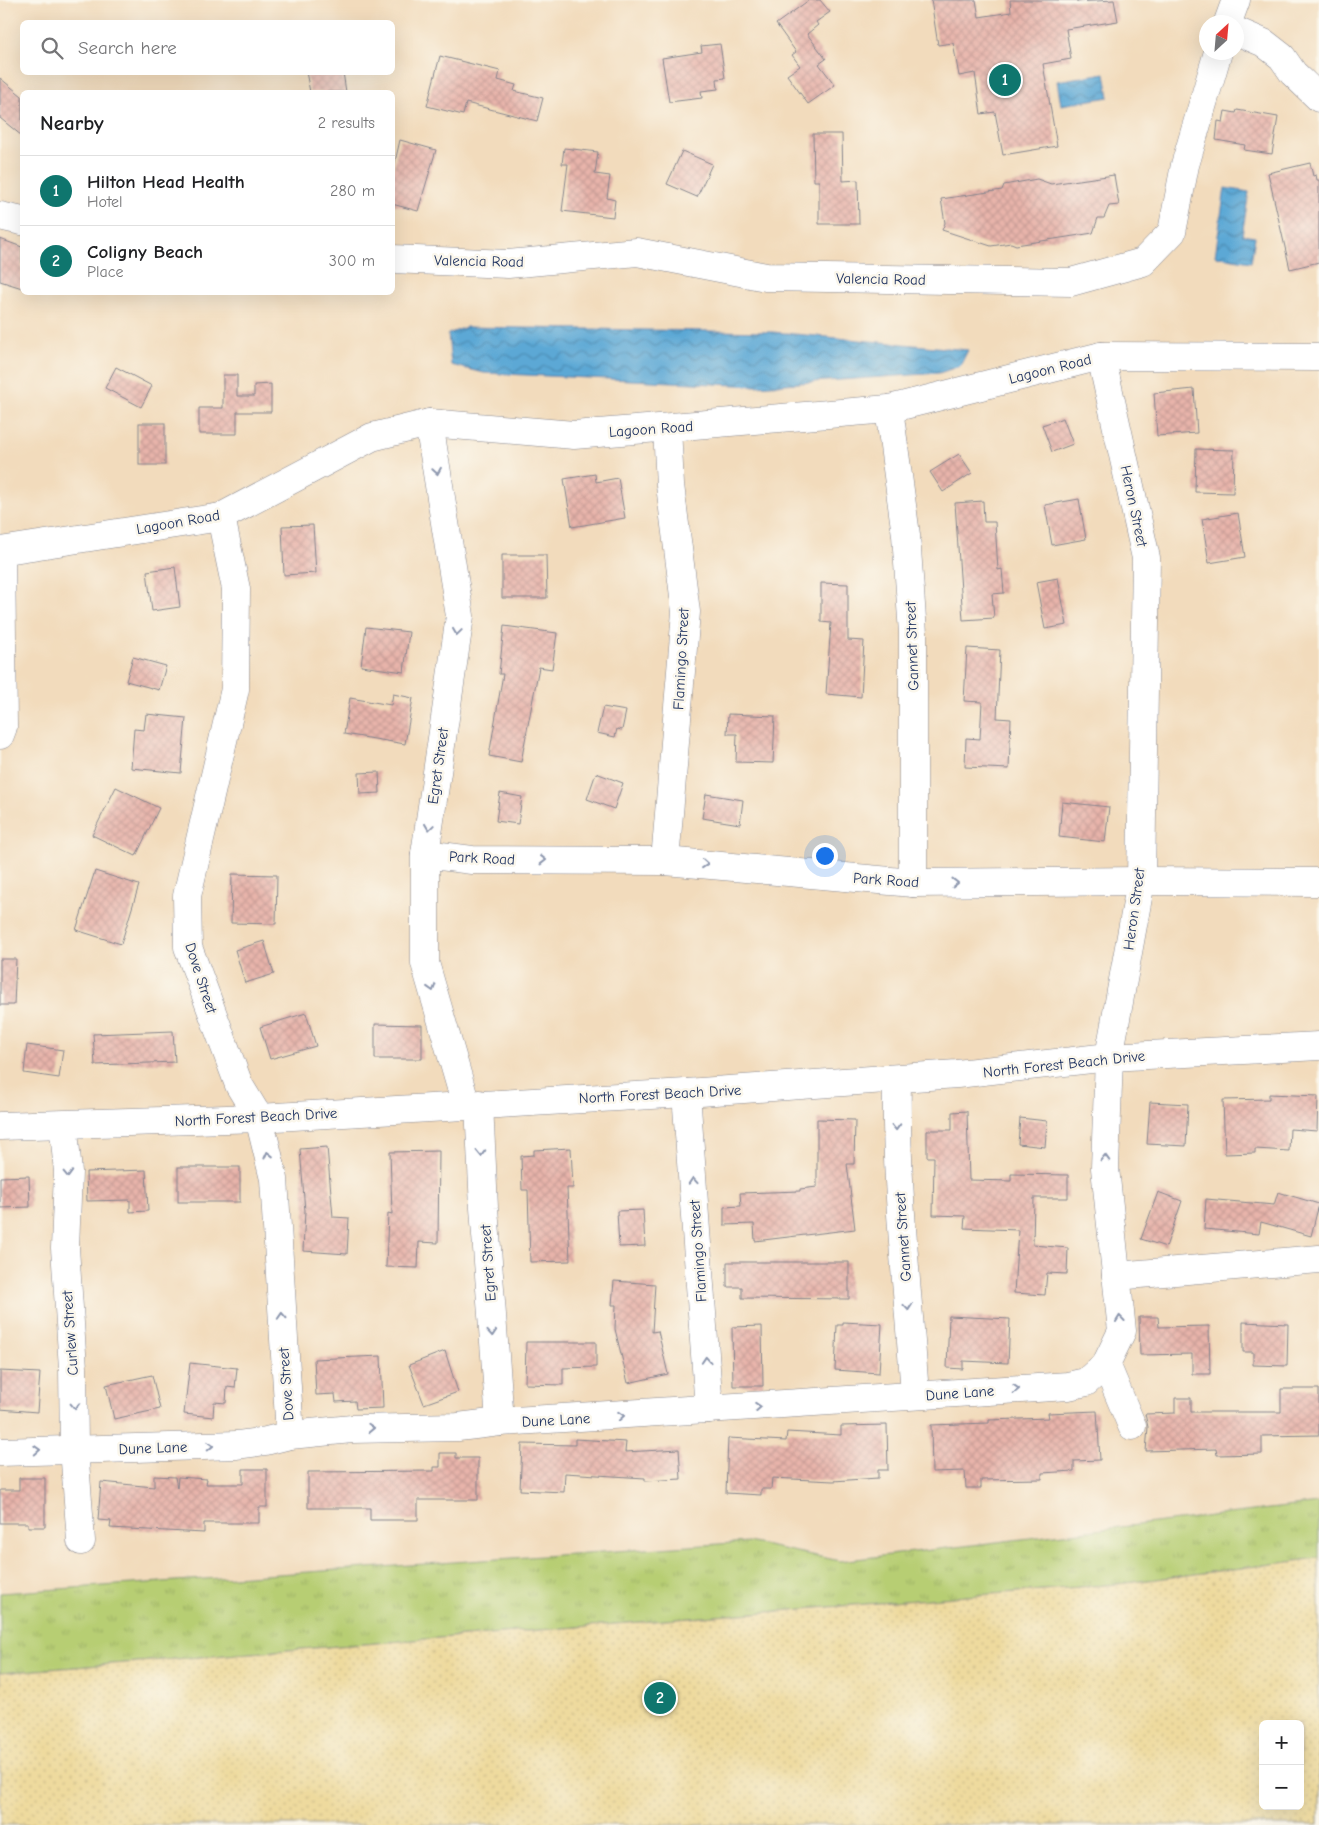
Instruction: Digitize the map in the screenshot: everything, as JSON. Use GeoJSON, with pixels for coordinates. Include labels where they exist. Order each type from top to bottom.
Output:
{"type":"FeatureCollection","features":[{"type":"Feature","properties":{"kind":"street"},"geometry":{"type":"LineString","coordinates":[[1231,15],[1236,0]]}},
{"type":"Feature","properties":{"kind":"street"},"geometry":{"type":"LineString","coordinates":[[1244,34],[1264,43],[1282,56],[1293,72],[1319,98]]}},
{"type":"Feature","properties":{"kind":"street","name":"Valencia Road"},"geometry":{"type":"LineString","coordinates":[[395,259],[508,264],[637,252],[766,277],[1071,282],[1143,262],[1172,232],[1185,165],[1216,60]]}},
{"type":"Feature","properties":{"kind":"street"},"geometry":{"type":"LineString","coordinates":[[0,216],[20,221]]}},
{"type":"Feature","properties":{"kind":"street","name":"Lagoon Road"},"geometry":{"type":"LineString","coordinates":[[0,551],[221,517],[372,438],[429,423],[574,435],[889,409],[1101,356],[1319,357]]}},
{"type":"Feature","properties":{"kind":"street","name":"Heron Street"},"geometry":{"type":"LineString","coordinates":[[1101,356],[1146,558],[1141,881],[1109,1057],[1105,1168],[1122,1331],[1106,1364]]}},
{"type":"Feature","properties":{"kind":"street","name":"Gannet Street"},"geometry":{"type":"LineString","coordinates":[[889,409],[900,480],[913,633],[913,883]]}},
{"type":"Feature","properties":{"kind":"street","name":"Egret Street"},"geometry":{"type":"LineString","coordinates":[[429,423],[460,616],[425,854],[425,964],[472,1105],[484,1218],[500,1422]]}},
{"type":"Feature","properties":{"kind":"street","name":"Flamingo Street"},"geometry":{"type":"LineString","coordinates":[[665,860],[686,612],[670,485],[667,428]]}},
{"type":"Feature","properties":{"kind":"street","name":"Dove Street"},"geometry":{"type":"LineString","coordinates":[[221,517],[236,589],[235,689],[187,896],[188,947],[239,1086],[259,1118],[274,1180],[290,1435]]}},
{"type":"Feature","properties":{"kind":"street"},"geometry":{"type":"LineString","coordinates":[[0,551],[3,727],[0,735]]}},
{"type":"Feature","properties":{"kind":"street","name":"Park Road"},"geometry":{"type":"LineString","coordinates":[[425,854],[472,860],[665,860],[913,883],[1319,882]]}},
{"type":"Feature","properties":{"kind":"street","name":"North Forest Beach Drive"},"geometry":{"type":"LineString","coordinates":[[0,1126],[66,1126],[259,1118],[686,1093],[897,1079],[1109,1057],[1319,1046]]}},
{"type":"Feature","properties":{"kind":"street","name":"Gannet Street"},"geometry":{"type":"LineString","coordinates":[[897,1079],[896,1121],[901,1212],[915,1396]]}},
{"type":"Feature","properties":{"kind":"street","name":"Flamingo Street"},"geometry":{"type":"LineString","coordinates":[[686,1093],[709,1409]]}},
{"type":"Feature","properties":{"kind":"street","name":"Curlew Street"},"geometry":{"type":"LineString","coordinates":[[66,1126],[64,1131],[68,1172],[65,1248],[74,1376],[74,1448],[81,1541]]}},
{"type":"Feature","properties":{"kind":"street"},"geometry":{"type":"LineString","coordinates":[[1116,1276],[1319,1259]]}},
{"type":"Feature","properties":{"kind":"street"},"geometry":{"type":"LineString","coordinates":[[1106,1364],[1132,1426]]}},
{"type":"Feature","properties":{"kind":"street","name":"Dune Lane"},"geometry":{"type":"LineString","coordinates":[[0,1452],[74,1448],[237,1444],[266,1441],[290,1435],[352,1429],[458,1427],[500,1422],[1068,1386],[1086,1382],[1106,1364]]}},
{"type":"Feature","properties":{"kind":"green space"},"geometry":{"type":"Polygon","coordinates":[[[1319,1503],[1319,1558],[1119,1584],[0,1673],[0,1593],[748,1542],[840,1561],[1319,1503]]]}},
{"type":"Feature","properties":{"kind":"sand"},"geometry":{"type":"Polygon","coordinates":[[[1319,1558],[1319,1825],[0,1825],[0,1673],[1118,1584],[1319,1558]]]}},
{"type":"Feature","properties":{"kind":"water"},"geometry":{"type":"Polygon","coordinates":[[[1105,73],[1109,97],[1061,105],[1057,81],[1105,73]]]}},
{"type":"Feature","properties":{"kind":"water"},"geometry":{"type":"Polygon","coordinates":[[[1225,188],[1249,192],[1242,235],[1255,237],[1251,262],[1215,256],[1225,188]]]}},
{"type":"Feature","properties":{"kind":"water"},"geometry":{"type":"Polygon","coordinates":[[[466,327],[773,332],[968,350],[960,366],[939,373],[756,386],[484,373],[451,365],[448,334],[466,327]]]}},
{"type":"Feature","properties":{"kind":"building"},"geometry":{"type":"Polygon","coordinates":[[[809,0],[820,0],[830,12],[816,22],[818,25],[807,34],[826,59],[819,64],[835,85],[808,104],[787,75],[800,66],[792,55],[796,52],[776,24],[809,0]]]}},
{"type":"Feature","properties":{"kind":"building"},"geometry":{"type":"Polygon","coordinates":[[[931,0],[976,0],[979,17],[1011,12],[1010,0],[1077,0],[1077,2],[1114,0],[1118,21],[1066,29],[1071,59],[1043,64],[1057,146],[1003,155],[995,112],[981,114],[975,73],[959,76],[953,43],[938,45],[931,0]]]}},
{"type":"Feature","properties":{"kind":"building"},"geometry":{"type":"Polygon","coordinates":[[[720,44],[725,78],[717,79],[718,89],[701,91],[702,98],[669,102],[662,58],[702,52],[701,46],[720,44]]]}},
{"type":"Feature","properties":{"kind":"building"},"geometry":{"type":"Polygon","coordinates":[[[440,56],[500,71],[498,80],[516,85],[514,91],[543,98],[537,121],[466,103],[463,115],[427,106],[440,56]]]}},
{"type":"Feature","properties":{"kind":"building"},"geometry":{"type":"Polygon","coordinates":[[[307,75],[343,75],[346,90],[310,90],[307,75]]]}},
{"type":"Feature","properties":{"kind":"building"},"geometry":{"type":"Polygon","coordinates":[[[0,78],[20,94],[20,134],[0,118],[0,78]]]}},
{"type":"Feature","properties":{"kind":"building"},"geometry":{"type":"Polygon","coordinates":[[[1237,110],[1278,117],[1272,154],[1244,150],[1245,145],[1216,140],[1218,121],[1223,122],[1225,111],[1236,113],[1237,110]]]}},
{"type":"Feature","properties":{"kind":"building"},"geometry":{"type":"Polygon","coordinates":[[[813,134],[842,134],[843,181],[858,180],[859,224],[819,224],[819,181],[814,181],[813,134]]]}},
{"type":"Feature","properties":{"kind":"building"},"geometry":{"type":"Polygon","coordinates":[[[400,140],[436,150],[418,211],[395,205],[395,162],[400,140]]]}},
{"type":"Feature","properties":{"kind":"building"},"geometry":{"type":"Polygon","coordinates":[[[564,148],[598,152],[595,174],[610,176],[607,198],[615,200],[613,217],[562,211],[568,164],[562,164],[564,148]]]}},
{"type":"Feature","properties":{"kind":"building"},"geometry":{"type":"Polygon","coordinates":[[[682,151],[712,164],[697,197],[667,184],[682,151]]]}},
{"type":"Feature","properties":{"kind":"building"},"geometry":{"type":"Polygon","coordinates":[[[1310,163],[1313,176],[1316,175],[1317,180],[1319,180],[1319,262],[1290,269],[1268,173],[1310,163]]]}},
{"type":"Feature","properties":{"kind":"building"},"geometry":{"type":"Polygon","coordinates":[[[1114,175],[1119,205],[1109,206],[1104,218],[1098,218],[1093,233],[1016,245],[1011,243],[991,246],[942,230],[945,223],[941,199],[1002,190],[1004,185],[1037,179],[1051,184],[1114,175]]]}},
{"type":"Feature","properties":{"kind":"building"},"geometry":{"type":"Polygon","coordinates":[[[0,239],[20,246],[20,287],[0,281],[0,239]]]}},
{"type":"Feature","properties":{"kind":"building"},"geometry":{"type":"Polygon","coordinates":[[[116,367],[152,386],[141,407],[105,388],[116,367]]]}},
{"type":"Feature","properties":{"kind":"building"},"geometry":{"type":"Polygon","coordinates":[[[223,375],[237,375],[237,396],[254,396],[254,385],[271,384],[271,412],[237,412],[237,434],[199,434],[199,408],[223,408],[223,375]]]}},
{"type":"Feature","properties":{"kind":"building"},"geometry":{"type":"Polygon","coordinates":[[[1194,389],[1197,433],[1157,436],[1154,393],[1194,389]]]}},
{"type":"Feature","properties":{"kind":"building"},"geometry":{"type":"Polygon","coordinates":[[[1063,418],[1073,444],[1052,452],[1042,425],[1063,418]]]}},
{"type":"Feature","properties":{"kind":"building"},"geometry":{"type":"Polygon","coordinates":[[[139,423],[165,423],[165,465],[139,465],[139,423]]]}},
{"type":"Feature","properties":{"kind":"building"},"geometry":{"type":"Polygon","coordinates":[[[1196,449],[1234,450],[1233,493],[1195,492],[1196,449]]]}},
{"type":"Feature","properties":{"kind":"building"},"geometry":{"type":"Polygon","coordinates":[[[959,454],[972,473],[943,492],[930,472],[959,454]]]}},
{"type":"Feature","properties":{"kind":"building"},"geometry":{"type":"Polygon","coordinates":[[[595,474],[596,482],[618,478],[625,518],[572,527],[564,479],[595,474]]]}},
{"type":"Feature","properties":{"kind":"building"},"geometry":{"type":"Polygon","coordinates":[[[1079,499],[1086,539],[1052,545],[1045,505],[1079,499]]]}},
{"type":"Feature","properties":{"kind":"building"},"geometry":{"type":"Polygon","coordinates":[[[983,501],[984,522],[995,522],[998,570],[1002,569],[1004,593],[992,594],[994,618],[963,620],[955,503],[983,501]]]}},
{"type":"Feature","properties":{"kind":"building"},"geometry":{"type":"Polygon","coordinates":[[[1238,513],[1245,557],[1209,563],[1202,519],[1238,513]]]}},
{"type":"Feature","properties":{"kind":"building"},"geometry":{"type":"Polygon","coordinates":[[[313,525],[316,573],[284,575],[282,526],[313,525]]]}},
{"type":"Feature","properties":{"kind":"building"},"geometry":{"type":"Polygon","coordinates":[[[502,555],[546,555],[547,598],[502,598],[502,555]]]}},
{"type":"Feature","properties":{"kind":"building"},"geometry":{"type":"Polygon","coordinates":[[[175,567],[180,607],[152,611],[147,571],[175,567]]]}},
{"type":"Feature","properties":{"kind":"building"},"geometry":{"type":"Polygon","coordinates":[[[1058,578],[1067,625],[1045,629],[1036,582],[1058,578]]]}},
{"type":"Feature","properties":{"kind":"building"},"geometry":{"type":"Polygon","coordinates":[[[821,583],[848,584],[848,640],[864,641],[861,697],[826,694],[831,623],[821,622],[821,583]]]}},
{"type":"Feature","properties":{"kind":"building"},"geometry":{"type":"Polygon","coordinates":[[[504,626],[557,633],[552,669],[539,667],[521,762],[489,756],[503,674],[499,674],[504,626]]]}},
{"type":"Feature","properties":{"kind":"building"},"geometry":{"type":"Polygon","coordinates":[[[366,627],[409,632],[404,672],[361,666],[366,627]]]}},
{"type":"Feature","properties":{"kind":"building"},"geometry":{"type":"Polygon","coordinates":[[[967,648],[1000,650],[997,718],[1011,719],[1009,769],[965,767],[966,738],[980,739],[982,702],[964,701],[967,648]]]}},
{"type":"Feature","properties":{"kind":"building"},"geometry":{"type":"Polygon","coordinates":[[[133,657],[166,666],[159,690],[126,681],[133,657]]]}},
{"type":"Feature","properties":{"kind":"building"},"geometry":{"type":"Polygon","coordinates":[[[393,694],[413,698],[405,744],[344,734],[350,698],[391,705],[393,694]]]}},
{"type":"Feature","properties":{"kind":"building"},"geometry":{"type":"Polygon","coordinates":[[[603,707],[626,711],[622,730],[617,729],[615,737],[597,733],[603,707]]]}},
{"type":"Feature","properties":{"kind":"building"},"geometry":{"type":"Polygon","coordinates":[[[146,714],[186,718],[181,773],[131,768],[134,729],[144,730],[146,714]]]}},
{"type":"Feature","properties":{"kind":"building"},"geometry":{"type":"Polygon","coordinates":[[[728,714],[775,716],[773,763],[736,762],[737,734],[727,734],[728,714]]]}},
{"type":"Feature","properties":{"kind":"building"},"geometry":{"type":"Polygon","coordinates":[[[379,772],[380,793],[360,794],[359,773],[379,772]]]}},
{"type":"Feature","properties":{"kind":"building"},"geometry":{"type":"Polygon","coordinates":[[[596,773],[623,783],[614,809],[587,799],[596,773]]]}},
{"type":"Feature","properties":{"kind":"building"},"geometry":{"type":"Polygon","coordinates":[[[116,787],[159,808],[136,856],[92,835],[116,787]]]}},
{"type":"Feature","properties":{"kind":"building"},"geometry":{"type":"Polygon","coordinates":[[[500,793],[522,797],[518,824],[496,821],[500,793]]]}},
{"type":"Feature","properties":{"kind":"building"},"geometry":{"type":"Polygon","coordinates":[[[706,794],[743,800],[740,824],[702,818],[706,794]]]}},
{"type":"Feature","properties":{"kind":"building"},"geometry":{"type":"Polygon","coordinates":[[[1062,802],[1109,807],[1105,842],[1059,837],[1062,802]]]}},
{"type":"Feature","properties":{"kind":"building"},"geometry":{"type":"Polygon","coordinates":[[[95,871],[139,885],[121,944],[76,930],[95,871]]]}},
{"type":"Feature","properties":{"kind":"building"},"geometry":{"type":"Polygon","coordinates":[[[232,874],[277,875],[276,924],[231,923],[232,874]]]}},
{"type":"Feature","properties":{"kind":"building"},"geometry":{"type":"Polygon","coordinates":[[[264,941],[274,974],[245,983],[235,950],[264,941]]]}},
{"type":"Feature","properties":{"kind":"building"},"geometry":{"type":"Polygon","coordinates":[[[0,959],[16,959],[14,1005],[0,1005],[0,959]]]}},
{"type":"Feature","properties":{"kind":"building"},"geometry":{"type":"Polygon","coordinates":[[[306,1013],[316,1046],[270,1059],[260,1027],[306,1013]]]}},
{"type":"Feature","properties":{"kind":"building"},"geometry":{"type":"Polygon","coordinates":[[[375,1024],[422,1025],[422,1059],[375,1059],[375,1024]]]}},
{"type":"Feature","properties":{"kind":"building"},"geometry":{"type":"Polygon","coordinates":[[[173,1031],[175,1062],[95,1065],[93,1034],[173,1031]]]}},
{"type":"Feature","properties":{"kind":"building"},"geometry":{"type":"Polygon","coordinates":[[[27,1045],[63,1050],[59,1078],[24,1073],[27,1045]]]}},
{"type":"Feature","properties":{"kind":"building"},"geometry":{"type":"Polygon","coordinates":[[[1269,1094],[1318,1096],[1317,1131],[1290,1129],[1289,1151],[1255,1149],[1255,1153],[1225,1154],[1223,1100],[1269,1099],[1269,1094]]]}},
{"type":"Feature","properties":{"kind":"building"},"geometry":{"type":"Polygon","coordinates":[[[1150,1102],[1188,1104],[1186,1146],[1147,1144],[1150,1102]]]}},
{"type":"Feature","properties":{"kind":"building"},"geometry":{"type":"Polygon","coordinates":[[[967,1111],[969,1180],[1011,1181],[1011,1174],[1068,1175],[1068,1198],[1034,1198],[1033,1245],[1068,1248],[1067,1274],[1047,1273],[1045,1295],[1014,1293],[1018,1230],[964,1228],[965,1216],[933,1215],[934,1157],[927,1157],[927,1130],[952,1130],[952,1112],[967,1111]]]}},
{"type":"Feature","properties":{"kind":"building"},"geometry":{"type":"Polygon","coordinates":[[[1020,1118],[1047,1121],[1045,1147],[1018,1144],[1020,1118]]]}},
{"type":"Feature","properties":{"kind":"building"},"geometry":{"type":"Polygon","coordinates":[[[817,1119],[855,1120],[854,1164],[847,1164],[855,1229],[755,1241],[754,1224],[724,1225],[724,1207],[741,1206],[740,1193],[800,1191],[800,1189],[817,1187],[817,1119]]]}},
{"type":"Feature","properties":{"kind":"building"},"geometry":{"type":"Polygon","coordinates":[[[327,1147],[333,1217],[349,1218],[347,1254],[303,1251],[305,1211],[300,1149],[327,1147]]]}},
{"type":"Feature","properties":{"kind":"building"},"geometry":{"type":"Polygon","coordinates":[[[571,1148],[573,1188],[567,1188],[570,1261],[530,1262],[528,1190],[522,1190],[521,1156],[534,1155],[534,1150],[571,1148]]]}},
{"type":"Feature","properties":{"kind":"building"},"geometry":{"type":"Polygon","coordinates":[[[439,1151],[438,1243],[419,1242],[418,1268],[386,1267],[388,1213],[392,1214],[390,1152],[439,1151]]]}},
{"type":"Feature","properties":{"kind":"building"},"geometry":{"type":"Polygon","coordinates":[[[178,1167],[240,1167],[240,1202],[178,1202],[178,1167]]]}},
{"type":"Feature","properties":{"kind":"building"},"geometry":{"type":"Polygon","coordinates":[[[146,1170],[148,1211],[130,1212],[130,1200],[87,1201],[86,1172],[146,1170]]]}},
{"type":"Feature","properties":{"kind":"building"},"geometry":{"type":"Polygon","coordinates":[[[29,1176],[30,1207],[0,1208],[0,1177],[29,1176]]]}},
{"type":"Feature","properties":{"kind":"building"},"geometry":{"type":"Polygon","coordinates":[[[1158,1192],[1182,1201],[1166,1247],[1141,1239],[1158,1192]]]}},
{"type":"Feature","properties":{"kind":"building"},"geometry":{"type":"Polygon","coordinates":[[[1278,1192],[1319,1204],[1311,1236],[1261,1222],[1259,1234],[1204,1229],[1206,1199],[1274,1205],[1278,1192]]]}},
{"type":"Feature","properties":{"kind":"building"},"geometry":{"type":"Polygon","coordinates":[[[643,1210],[645,1246],[619,1247],[617,1211],[643,1210]]]}},
{"type":"Feature","properties":{"kind":"building"},"geometry":{"type":"Polygon","coordinates":[[[727,1262],[849,1262],[849,1299],[742,1298],[742,1287],[727,1287],[727,1262]]]}},
{"type":"Feature","properties":{"kind":"building"},"geometry":{"type":"Polygon","coordinates":[[[614,1281],[655,1284],[652,1332],[658,1331],[668,1374],[628,1383],[615,1329],[616,1305],[612,1305],[614,1281]]]}},
{"type":"Feature","properties":{"kind":"building"},"geometry":{"type":"Polygon","coordinates":[[[949,1316],[1010,1319],[1008,1363],[963,1361],[963,1369],[947,1368],[949,1316]]]}},
{"type":"Feature","properties":{"kind":"building"},"geometry":{"type":"Polygon","coordinates":[[[1139,1317],[1158,1317],[1159,1327],[1209,1326],[1210,1374],[1192,1374],[1192,1354],[1140,1355],[1139,1317]]]}},
{"type":"Feature","properties":{"kind":"building"},"geometry":{"type":"Polygon","coordinates":[[[843,1322],[882,1324],[879,1373],[835,1370],[837,1325],[843,1325],[843,1322]]]}},
{"type":"Feature","properties":{"kind":"building"},"geometry":{"type":"Polygon","coordinates":[[[1243,1322],[1288,1324],[1287,1366],[1253,1365],[1253,1352],[1243,1352],[1243,1322]]]}},
{"type":"Feature","properties":{"kind":"building"},"geometry":{"type":"Polygon","coordinates":[[[762,1326],[763,1386],[733,1386],[732,1327],[762,1326]]]}},
{"type":"Feature","properties":{"kind":"building"},"geometry":{"type":"Polygon","coordinates":[[[526,1342],[596,1342],[596,1367],[563,1368],[563,1385],[525,1384],[526,1342]]]}},
{"type":"Feature","properties":{"kind":"building"},"geometry":{"type":"Polygon","coordinates":[[[445,1351],[458,1392],[424,1404],[409,1365],[445,1351]]]}},
{"type":"Feature","properties":{"kind":"building"},"geometry":{"type":"Polygon","coordinates":[[[381,1356],[383,1408],[356,1409],[355,1401],[336,1402],[335,1394],[316,1395],[314,1359],[381,1356]]]}},
{"type":"Feature","properties":{"kind":"building"},"geometry":{"type":"Polygon","coordinates":[[[190,1363],[237,1368],[235,1388],[227,1387],[226,1403],[214,1402],[213,1417],[184,1414],[190,1363]]]}},
{"type":"Feature","properties":{"kind":"building"},"geometry":{"type":"Polygon","coordinates":[[[0,1371],[40,1373],[37,1412],[0,1409],[0,1371]]]}},
{"type":"Feature","properties":{"kind":"building"},"geometry":{"type":"Polygon","coordinates":[[[152,1375],[160,1409],[114,1419],[106,1385],[152,1375]]]}},
{"type":"Feature","properties":{"kind":"building"},"geometry":{"type":"Polygon","coordinates":[[[1281,1389],[1319,1389],[1319,1435],[1262,1436],[1262,1454],[1217,1455],[1216,1449],[1146,1451],[1148,1427],[1145,1414],[1175,1413],[1175,1398],[1191,1398],[1191,1412],[1281,1412],[1281,1389]]]}},
{"type":"Feature","properties":{"kind":"building"},"geometry":{"type":"Polygon","coordinates":[[[1097,1411],[1100,1460],[1074,1461],[1074,1471],[1042,1473],[1042,1479],[981,1480],[981,1488],[966,1488],[965,1471],[932,1472],[931,1425],[989,1423],[989,1420],[1049,1418],[1048,1413],[1097,1411]]]}},
{"type":"Feature","properties":{"kind":"building"},"geometry":{"type":"Polygon","coordinates":[[[887,1425],[888,1470],[878,1470],[878,1478],[833,1481],[772,1478],[771,1489],[761,1489],[761,1495],[726,1493],[728,1438],[786,1441],[787,1432],[841,1435],[841,1426],[887,1425]]]}},
{"type":"Feature","properties":{"kind":"building"},"geometry":{"type":"Polygon","coordinates":[[[575,1439],[626,1442],[625,1452],[679,1449],[681,1479],[645,1481],[645,1478],[565,1473],[564,1492],[520,1490],[522,1444],[575,1445],[575,1439]]]}},
{"type":"Feature","properties":{"kind":"building"},"geometry":{"type":"Polygon","coordinates":[[[440,1453],[456,1453],[456,1458],[478,1458],[478,1500],[418,1500],[418,1520],[370,1520],[370,1508],[308,1508],[308,1472],[434,1471],[434,1467],[440,1467],[440,1453]]]}},
{"type":"Feature","properties":{"kind":"building"},"geometry":{"type":"Polygon","coordinates":[[[243,1469],[267,1469],[267,1507],[259,1507],[259,1523],[204,1523],[204,1533],[110,1528],[111,1521],[98,1520],[101,1482],[154,1487],[154,1476],[175,1477],[177,1488],[178,1477],[207,1479],[206,1484],[243,1484],[243,1469]]]}},
{"type":"Feature","properties":{"kind":"building"},"geometry":{"type":"Polygon","coordinates":[[[19,1478],[45,1478],[45,1527],[28,1527],[28,1523],[0,1523],[0,1490],[19,1490],[19,1478]]]}},
{"type":"Feature","properties":{"kind":"place","name":"Hilton Head Health"},"geometry":{"type":"Point","coordinates":[1005,80]}},
{"type":"Feature","properties":{"kind":"place","name":"Coligny Beach"},"geometry":{"type":"Point","coordinates":[660,1698]}}]}
